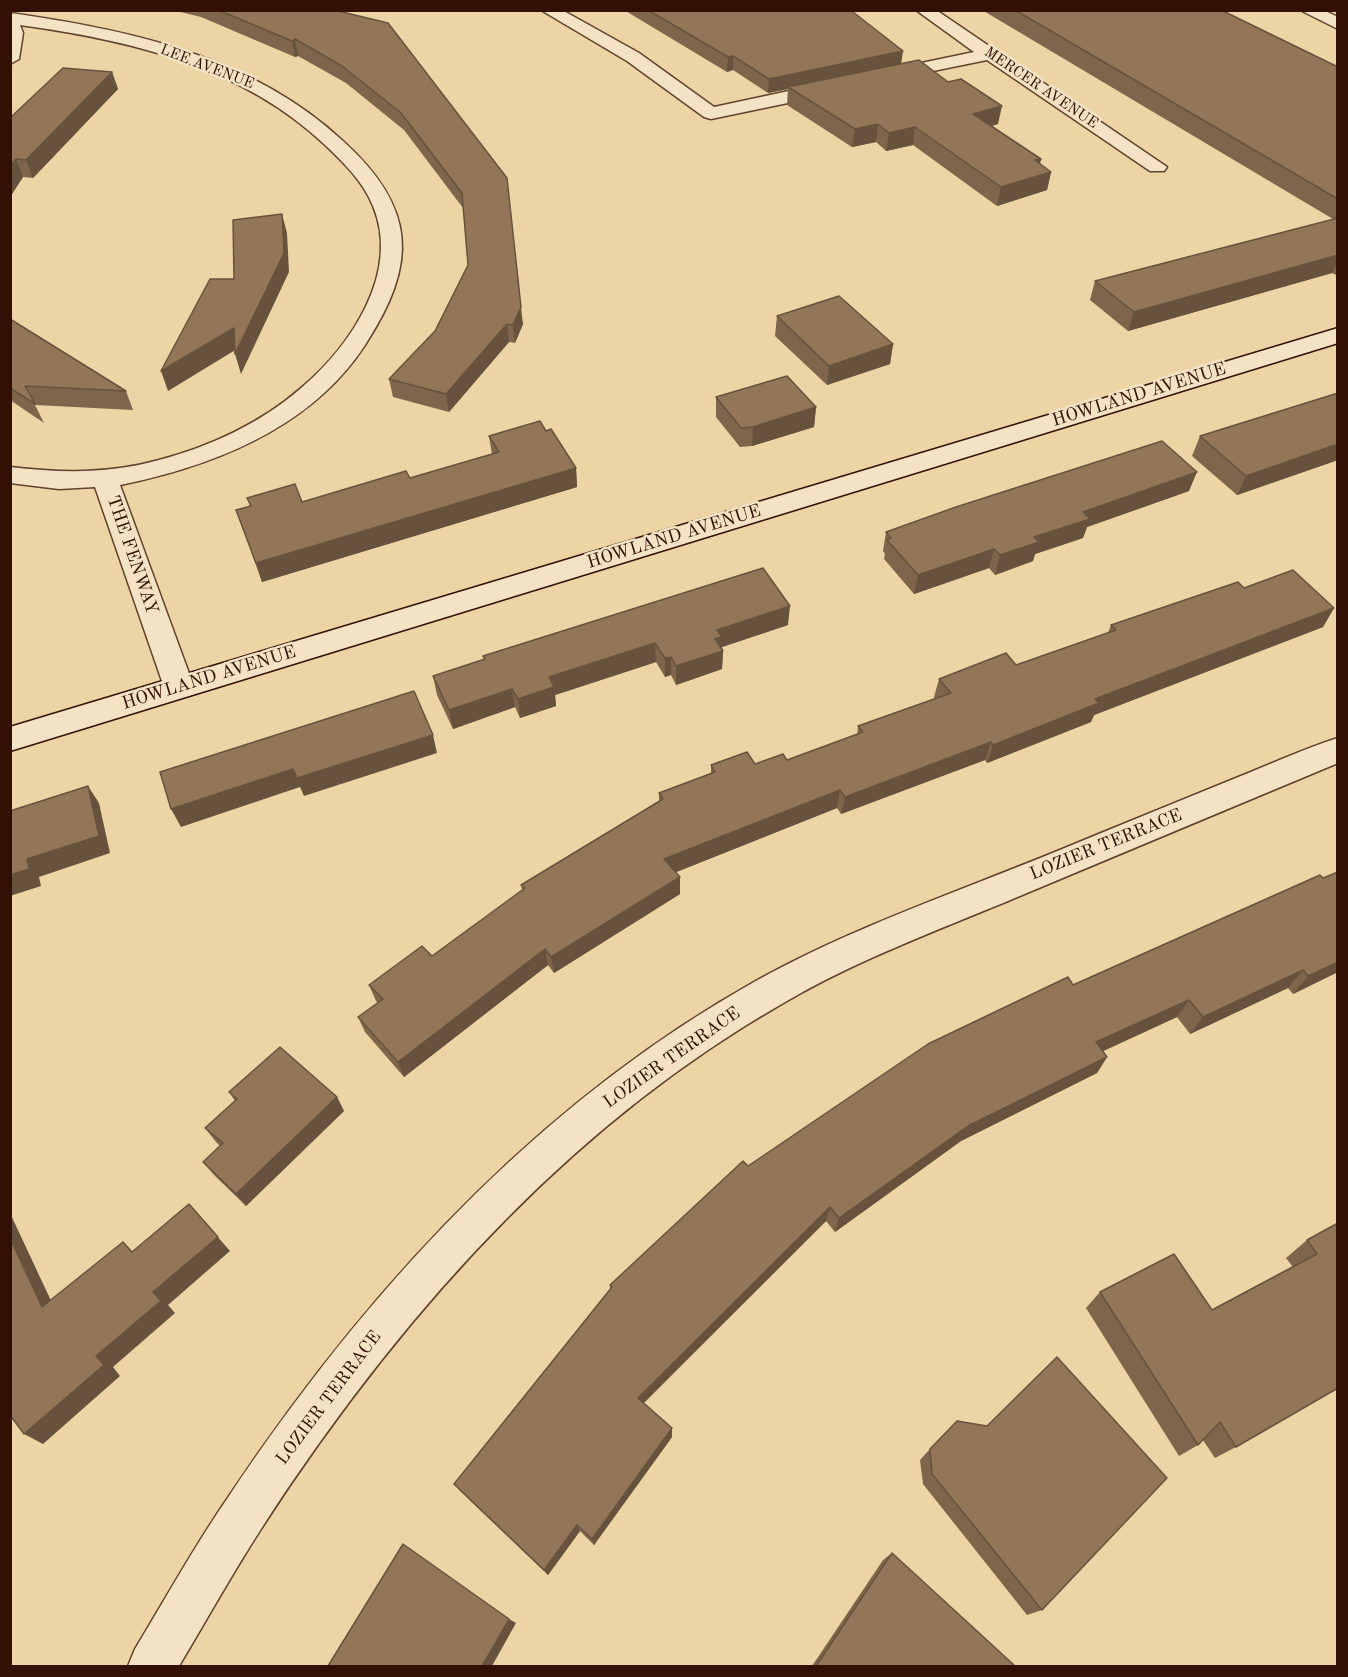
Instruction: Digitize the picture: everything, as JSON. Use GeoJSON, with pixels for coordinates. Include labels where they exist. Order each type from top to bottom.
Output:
{"type":"FeatureCollection","features":[{"type":"Feature","properties":{"kind":"street"},"geometry":{"type":"LineString","coordinates":[[549,10],[633,57],[711,113],[991,54]]}},
{"type":"Feature","properties":{"kind":"street","name":"MERCER AVENUE"},"geometry":{"type":"LineString","coordinates":[[924,10],[1157,167]]}},
{"type":"Feature","properties":{"kind":"street"},"geometry":{"type":"LineString","coordinates":[[1308,10],[1338,24]]}},
{"type":"Feature","properties":{"kind":"street"},"geometry":{"type":"LineString","coordinates":[[10,20],[14,33],[10,59]]}},
{"type":"Feature","properties":{"kind":"street","name":"LEE AVENUE"},"geometry":{"type":"LineString","coordinates":[[10,20],[152,46],[225,71],[265,90],[301,114],[333,140],[368,178],[382,201],[391,230],[392,261],[384,294],[366,329],[339,365],[302,401],[266,426],[221,447],[171,465],[105,479]]}},
{"type":"Feature","properties":{"kind":"street","name":"HOWLAND AVENUE"},"geometry":{"type":"LineString","coordinates":[[10,739],[1338,335]]}},
{"type":"Feature","properties":{"kind":"street","name":"THE FENWAY"},"geometry":{"type":"LineString","coordinates":[[10,475],[63,481],[105,479],[178,687]]}},
{"type":"Feature","properties":{"kind":"street","name":"LOZIER TERRACE"},"geometry":{"type":"LineString","coordinates":[[152,1666],[255,1496],[342,1374],[446,1251],[550,1149],[636,1078],[741,1008],[846,952],[1338,750]]}},
{"type":"Feature","properties":{"kind":"building"},"geometry":{"type":"Polygon","coordinates":[[[218,10],[334,10],[388,23],[507,178],[521,307],[513,325],[507,324],[446,394],[389,379],[435,331],[468,265],[462,193],[401,113],[342,66],[295,39],[292,41],[218,10]]]}},
{"type":"Feature","properties":{"kind":"building"},"geometry":{"type":"Polygon","coordinates":[[[648,10],[850,10],[903,51],[769,79],[733,56],[728,57],[648,10]]]}},
{"type":"Feature","properties":{"kind":"building"},"geometry":{"type":"Polygon","coordinates":[[[1015,10],[1221,10],[1338,67],[1338,199],[1015,10]]]}},
{"type":"Feature","properties":{"kind":"building"},"geometry":{"type":"Polygon","coordinates":[[[919,60],[948,82],[961,79],[1002,106],[973,114],[1041,159],[1035,160],[1051,172],[1001,187],[915,127],[889,133],[878,124],[855,129],[788,87],[919,60]]]}},
{"type":"Feature","properties":{"kind":"building"},"geometry":{"type":"Polygon","coordinates":[[[63,68],[112,72],[26,160],[16,159],[10,167],[10,118],[63,68]]]}},
{"type":"Feature","properties":{"kind":"building"},"geometry":{"type":"Polygon","coordinates":[[[282,214],[284,253],[235,354],[234,328],[161,371],[210,279],[234,279],[233,220],[282,214]]]}},
{"type":"Feature","properties":{"kind":"building"},"geometry":{"type":"Polygon","coordinates":[[[1338,218],[1338,255],[1134,312],[1095,281],[1338,218]]]}},
{"type":"Feature","properties":{"kind":"building"},"geometry":{"type":"Polygon","coordinates":[[[839,296],[893,344],[829,366],[777,316],[839,296]]]}},
{"type":"Feature","properties":{"kind":"building"},"geometry":{"type":"Polygon","coordinates":[[[10,319],[126,391],[25,386],[35,404],[10,388],[10,319]]]}},
{"type":"Feature","properties":{"kind":"building"},"geometry":{"type":"Polygon","coordinates":[[[787,376],[816,407],[753,427],[741,428],[716,397],[787,376]]]}},
{"type":"Feature","properties":{"kind":"building"},"geometry":{"type":"Polygon","coordinates":[[[1338,393],[1338,444],[1246,476],[1200,436],[1338,393]]]}},
{"type":"Feature","properties":{"kind":"building"},"geometry":{"type":"Polygon","coordinates":[[[540,421],[546,431],[551,429],[576,468],[256,563],[236,510],[251,506],[247,498],[295,484],[302,502],[406,471],[410,478],[499,452],[489,436],[540,421]]]}},
{"type":"Feature","properties":{"kind":"building"},"geometry":{"type":"Polygon","coordinates":[[[1162,441],[1197,472],[1083,512],[1090,519],[1034,537],[1039,542],[1000,555],[994,549],[918,575],[887,540],[891,538],[886,532],[956,507],[1162,441]]]}},
{"type":"Feature","properties":{"kind":"building"},"geometry":{"type":"Polygon","coordinates":[[[763,568],[790,606],[717,630],[722,637],[715,639],[723,651],[676,666],[671,657],[665,658],[655,643],[549,677],[554,687],[518,699],[512,689],[449,710],[433,676],[485,659],[483,656],[763,568]]]}},
{"type":"Feature","properties":{"kind":"building"},"geometry":{"type":"Polygon","coordinates":[[[1293,570],[1334,608],[1095,699],[1099,703],[993,745],[991,742],[845,797],[840,790],[664,859],[680,877],[551,957],[545,949],[398,1062],[358,1017],[383,999],[369,985],[422,946],[432,956],[525,888],[521,885],[663,799],[659,793],[715,772],[711,765],[747,752],[755,764],[783,754],[787,760],[863,732],[858,726],[951,693],[939,679],[1006,653],[1016,665],[1116,630],[1111,625],[1238,582],[1244,588],[1293,570]]]}},
{"type":"Feature","properties":{"kind":"building"},"geometry":{"type":"Polygon","coordinates":[[[414,691],[433,735],[297,778],[293,769],[171,809],[160,772],[414,691]]]}},
{"type":"Feature","properties":{"kind":"building"},"geometry":{"type":"Polygon","coordinates":[[[88,786],[99,836],[27,859],[29,869],[10,875],[10,811],[88,786]]]}},
{"type":"Feature","properties":{"kind":"building"},"geometry":{"type":"Polygon","coordinates":[[[1338,872],[1338,962],[1308,976],[1303,970],[1203,1017],[1189,1000],[1096,1042],[1107,1057],[968,1126],[839,1218],[830,1207],[638,1398],[672,1428],[592,1539],[577,1525],[544,1570],[454,1484],[612,1287],[610,1285],[743,1161],[748,1166],[928,1044],[1068,977],[1073,985],[1320,875],[1323,878],[1338,872]]]}},
{"type":"Feature","properties":{"kind":"building"},"geometry":{"type":"Polygon","coordinates":[[[280,1047],[337,1097],[236,1194],[203,1162],[223,1143],[205,1128],[237,1099],[229,1092],[280,1047]]]}},
{"type":"Feature","properties":{"kind":"building"},"geometry":{"type":"Polygon","coordinates":[[[189,1204],[218,1237],[153,1292],[161,1301],[96,1356],[104,1365],[24,1434],[10,1415],[10,1238],[42,1307],[123,1242],[132,1252],[189,1204]]]}},
{"type":"Feature","properties":{"kind":"building"},"geometry":{"type":"Polygon","coordinates":[[[1338,1223],[1338,1388],[1236,1447],[1220,1422],[1198,1445],[1100,1292],[1174,1254],[1212,1310],[1317,1254],[1307,1240],[1338,1223]]]}},
{"type":"Feature","properties":{"kind":"building"},"geometry":{"type":"Polygon","coordinates":[[[1057,1357],[1167,1478],[1042,1610],[932,1474],[930,1449],[957,1421],[987,1426],[1057,1357]]]}},
{"type":"Feature","properties":{"kind":"building"},"geometry":{"type":"Polygon","coordinates":[[[403,1544],[509,1619],[482,1666],[328,1666],[403,1544]]]}},
{"type":"Feature","properties":{"kind":"building"},"geometry":{"type":"Polygon","coordinates":[[[892,1553],[1014,1665],[816,1666],[892,1553]]]}}]}
